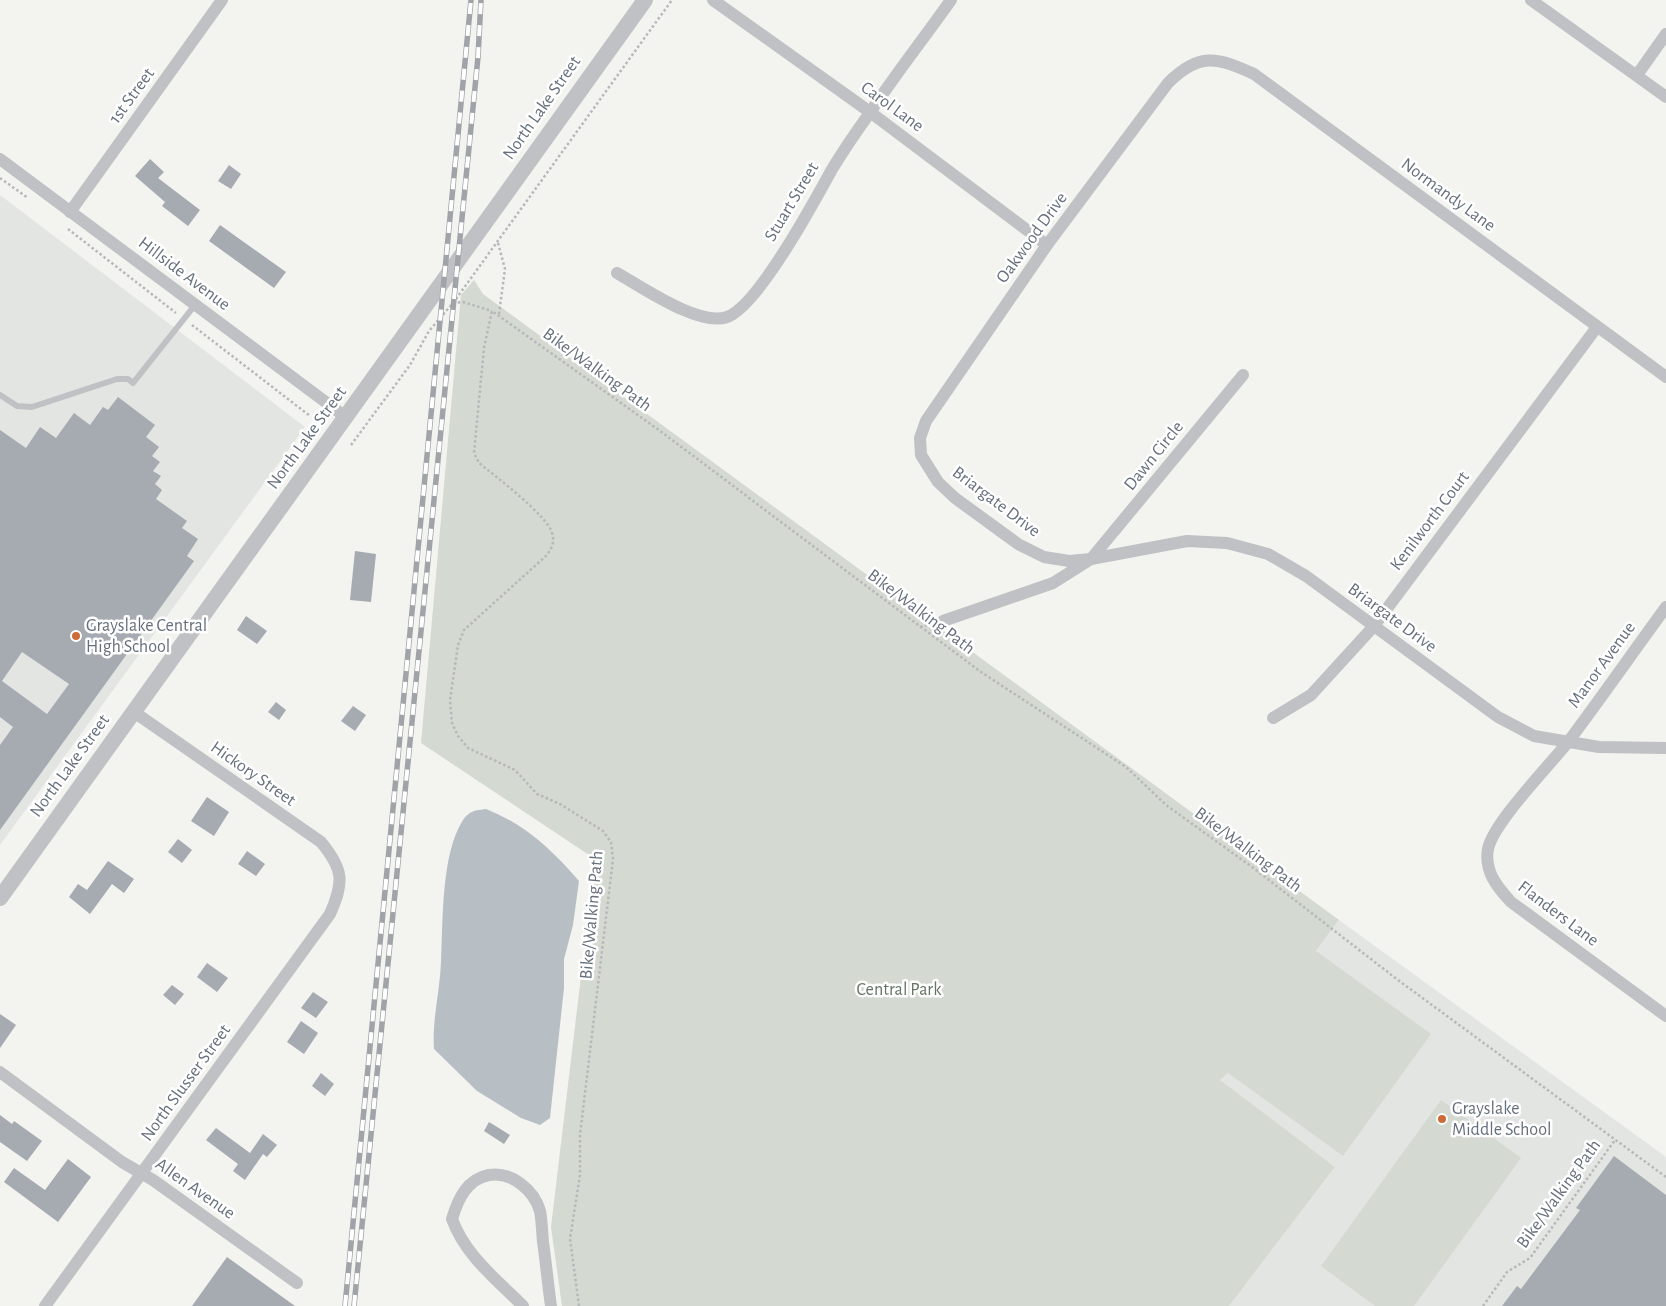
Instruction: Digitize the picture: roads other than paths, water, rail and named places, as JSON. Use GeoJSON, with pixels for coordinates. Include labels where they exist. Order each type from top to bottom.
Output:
{"type":"FeatureCollection","features":[{"type":"Feature","properties":{"kind":"street","name":"1st Street"},"geometry":{"type":"LineString","coordinates":[[70,212],[222,0]]}},
{"type":"Feature","properties":{"kind":"street","name":"North Lake Street"},"geometry":{"type":"LineString","coordinates":[[0,898],[347,418],[645,0]]}},
{"type":"Feature","properties":{"kind":"street","name":"Carol Lane"},"geometry":{"type":"LineString","coordinates":[[713,0],[870,112],[1047,245]]}},
{"type":"Feature","properties":{"kind":"street","name":"Stuart Street"},"geometry":{"type":"LineString","coordinates":[[617,273],[698,317],[727,318],[746,303],[769,273],[813,207],[832,170],[870,112],[951,0]]}},
{"type":"Feature","properties":{"kind":"street"},"geometry":{"type":"LineString","coordinates":[[1531,0],[1666,97]]}},
{"type":"Feature","properties":{"kind":"street"},"geometry":{"type":"LineString","coordinates":[[1637,75],[1666,34]]}},
{"type":"Feature","properties":{"kind":"street","name":"Normandy Lane"},"geometry":{"type":"LineString","coordinates":[[1202,62],[1226,61],[1254,74],[1666,377]]}},
{"type":"Feature","properties":{"kind":"street","name":"Oakwood Drive"},"geometry":{"type":"LineString","coordinates":[[921,455],[920,438],[926,420],[1047,245],[1168,83],[1184,69],[1202,62]]}},
{"type":"Feature","properties":{"kind":"street","name":"Hillside Avenue"},"geometry":{"type":"LineString","coordinates":[[0,159],[347,418]]}},
{"type":"Feature","properties":{"kind":"street","name":"Kenilworth Court"},"geometry":{"type":"LineString","coordinates":[[1273,718],[1311,695],[1374,626],[1597,327]]}},
{"type":"Feature","properties":{"kind":"street","name":"Dawn Circle"},"geometry":{"type":"LineString","coordinates":[[1091,559],[1243,375]]}},
{"type":"Feature","properties":{"kind":"street","name":"Briargate Drive"},"geometry":{"type":"LineString","coordinates":[[921,455],[938,482],[955,498],[1018,544],[1044,557],[1069,561],[1091,559],[1187,541],[1227,543],[1268,554],[1306,576],[1498,717],[1534,736],[1599,747],[1666,748]]}},
{"type":"Feature","properties":{"kind":"street","name":"Briargate Drive"},"geometry":{"type":"LineString","coordinates":[[943,622],[1053,583],[1091,559]]}},
{"type":"Feature","properties":{"kind":"street","name":"Manor Avenue"},"geometry":{"type":"LineString","coordinates":[[1567,743],[1666,606]]}},
{"type":"Feature","properties":{"kind":"street","name":"Hickory Street"},"geometry":{"type":"LineString","coordinates":[[134,712],[321,842],[334,858],[341,875]]}},
{"type":"Feature","properties":{"kind":"street","name":"Flanders Lane"},"geometry":{"type":"LineString","coordinates":[[1567,743],[1496,830],[1488,847],[1490,874],[1497,887],[1511,902],[1666,1016]]}},
{"type":"Feature","properties":{"kind":"street","name":"North Slusser Street"},"geometry":{"type":"LineString","coordinates":[[45,1306],[330,914],[340,890],[341,875]]}},
{"type":"Feature","properties":{"kind":"street","name":"Allen Avenue"},"geometry":{"type":"LineString","coordinates":[[0,1072],[122,1162],[142,1173],[297,1283]]}},
{"type":"Feature","properties":{"kind":"street"},"geometry":{"type":"LineString","coordinates":[[523,1306],[470,1253],[458,1235],[452,1219],[463,1192],[474,1180],[488,1175],[502,1174],[515,1179],[528,1190],[540,1210],[551,1306]]}},
{"type":"Feature","properties":{"kind":"lane"},"geometry":{"type":"LineString","coordinates":[[0,395],[17,406],[32,407],[116,379],[128,379],[133,383],[195,305]]}},
{"type":"Feature","properties":{"kind":"railway"},"geometry":{"type":"LineString","coordinates":[[345,1306],[471,0]]}},
{"type":"Feature","properties":{"kind":"railway"},"geometry":{"type":"LineString","coordinates":[[354,1306],[478,57],[481,0]]}},
{"type":"Feature","properties":{"kind":"place","name":"Grayslake Central High School"},"geometry":{"type":"Point","coordinates":[76,636]}},
{"type":"Feature","properties":{"kind":"place","name":"Grayslake Middle School"},"geometry":{"type":"Point","coordinates":[1442,1119]}},
{"type":"Feature","properties":{"kind":"park label","name":"Central Park"},"geometry":{"type":"Point","coordinates":[899,990]}}]}
